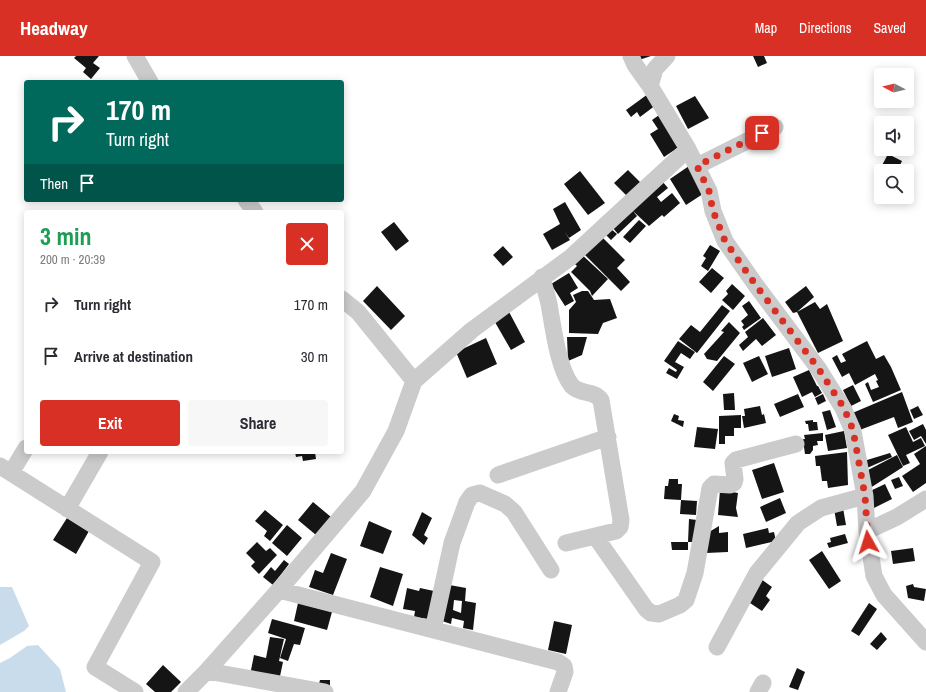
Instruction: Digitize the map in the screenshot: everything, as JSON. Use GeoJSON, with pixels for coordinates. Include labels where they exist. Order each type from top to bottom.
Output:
{"type":"FeatureCollection","features":[{"type":"Feature","properties":{"kind":"street"},"geometry":{"type":"LineString","coordinates":[[135,56],[149,80]]}},
{"type":"Feature","properties":{"kind":"street"},"geometry":{"type":"LineString","coordinates":[[632,56],[635,65],[650,86],[697,166],[709,191],[713,211],[725,241],[755,284],[818,368],[844,408],[853,430],[865,496],[867,531],[874,576],[884,596],[926,642]]}},
{"type":"Feature","properties":{"kind":"street"},"geometry":{"type":"LineString","coordinates":[[650,86],[655,69],[667,56]]}},
{"type":"Feature","properties":{"kind":"street"},"geometry":{"type":"LineString","coordinates":[[697,166],[775,127]]}},
{"type":"Feature","properties":{"kind":"street"},"geometry":{"type":"LineString","coordinates":[[186,692],[207,671],[279,590],[363,491],[396,431],[414,381],[472,330],[571,257],[688,149]]}},
{"type":"Feature","properties":{"kind":"street"},"geometry":{"type":"LineString","coordinates":[[542,277],[563,367],[571,385],[578,391],[593,394],[598,396],[601,400],[621,520],[620,527],[616,531],[566,543]]}},
{"type":"Feature","properties":{"kind":"street"},"geometry":{"type":"LineString","coordinates":[[344,301],[358,312],[414,381]]}},
{"type":"Feature","properties":{"kind":"street"},"geometry":{"type":"LineString","coordinates":[[498,475],[608,437]]}},
{"type":"Feature","properties":{"kind":"street"},"geometry":{"type":"LineString","coordinates":[[595,536],[646,609],[651,613],[659,614],[680,605],[686,600],[695,573],[710,488],[714,484],[730,485],[734,483],[733,463],[736,460],[796,444]]}},
{"type":"Feature","properties":{"kind":"street"},"geometry":{"type":"LineString","coordinates":[[24,450],[6,470],[152,562],[95,667],[135,692]]}},
{"type":"Feature","properties":{"kind":"street"},"geometry":{"type":"LineString","coordinates":[[67,509],[99,454]]}},
{"type":"Feature","properties":{"kind":"street"},"geometry":{"type":"LineString","coordinates":[[433,630],[452,543],[467,502],[472,495],[480,494],[505,504],[514,512],[551,570]]}},
{"type":"Feature","properties":{"kind":"street"},"geometry":{"type":"LineString","coordinates":[[718,647],[757,573],[798,523],[821,508],[865,496]]}},
{"type":"Feature","properties":{"kind":"street"},"geometry":{"type":"LineString","coordinates":[[867,531],[898,517],[926,500]]}},
{"type":"Feature","properties":{"kind":"street"},"geometry":{"type":"LineString","coordinates":[[279,590],[558,662],[564,666],[565,672],[558,692]]}},
{"type":"Feature","properties":{"kind":"street"},"geometry":{"type":"LineString","coordinates":[[207,671],[298,690],[325,692]]}},
{"type":"Feature","properties":{"kind":"water"},"geometry":{"type":"Polygon","coordinates":[[[0,587],[12,587],[29,626],[24,631],[0,645],[0,587]]]}},
{"type":"Feature","properties":{"kind":"water"},"geometry":{"type":"Polygon","coordinates":[[[38,645],[60,669],[66,692],[0,692],[0,663],[27,646],[38,645]]]}},
{"type":"Feature","properties":{"kind":"building"},"geometry":{"type":"Polygon","coordinates":[[[76,56],[99,56],[93,63],[100,68],[91,79],[83,72],[86,68],[74,58],[76,56]]]}},
{"type":"Feature","properties":{"kind":"building"},"geometry":{"type":"Polygon","coordinates":[[[638,56],[651,56],[639,60],[638,56]]]}},
{"type":"Feature","properties":{"kind":"building"},"geometry":{"type":"Polygon","coordinates":[[[753,56],[764,56],[767,63],[758,67],[753,56]]]}},
{"type":"Feature","properties":{"kind":"building"},"geometry":{"type":"Polygon","coordinates":[[[648,94],[656,105],[640,117],[637,112],[631,117],[626,110],[648,94]]]}},
{"type":"Feature","properties":{"kind":"building"},"geometry":{"type":"Polygon","coordinates":[[[695,96],[709,118],[688,129],[676,106],[695,96]]]}},
{"type":"Feature","properties":{"kind":"building"},"geometry":{"type":"Polygon","coordinates":[[[662,113],[682,145],[664,157],[650,134],[658,129],[652,120],[662,113]]]}},
{"type":"Feature","properties":{"kind":"building"},"geometry":{"type":"Polygon","coordinates":[[[887,156],[892,156],[902,161],[900,164],[883,164],[887,156]]]}},
{"type":"Feature","properties":{"kind":"building"},"geometry":{"type":"Polygon","coordinates":[[[689,166],[706,192],[686,205],[670,179],[689,166]]]}},
{"type":"Feature","properties":{"kind":"building"},"geometry":{"type":"Polygon","coordinates":[[[628,170],[641,183],[627,196],[614,183],[628,170]]]}},
{"type":"Feature","properties":{"kind":"building"},"geometry":{"type":"Polygon","coordinates":[[[580,171],[605,203],[588,215],[564,184],[580,171]]]}},
{"type":"Feature","properties":{"kind":"building"},"geometry":{"type":"Polygon","coordinates":[[[662,181],[668,188],[657,197],[661,202],[672,193],[680,203],[664,217],[662,215],[649,226],[633,211],[637,216],[618,234],[612,227],[662,181]]]}},
{"type":"Feature","properties":{"kind":"building"},"geometry":{"type":"Polygon","coordinates":[[[565,202],[581,230],[569,238],[564,231],[570,240],[552,250],[543,234],[560,224],[553,209],[565,202]]]}},
{"type":"Feature","properties":{"kind":"building"},"geometry":{"type":"Polygon","coordinates":[[[639,220],[646,226],[630,243],[623,237],[639,220]]]}},
{"type":"Feature","properties":{"kind":"building"},"geometry":{"type":"Polygon","coordinates":[[[394,222],[409,241],[396,251],[381,232],[394,222]]]}},
{"type":"Feature","properties":{"kind":"building"},"geometry":{"type":"Polygon","coordinates":[[[611,229],[617,234],[611,240],[605,234],[611,229]]]}},
{"type":"Feature","properties":{"kind":"building"},"geometry":{"type":"Polygon","coordinates":[[[601,236],[625,260],[617,268],[630,282],[621,291],[584,254],[601,236]]]}},
{"type":"Feature","properties":{"kind":"building"},"geometry":{"type":"Polygon","coordinates":[[[710,245],[720,251],[708,271],[701,266],[706,258],[703,256],[710,245]]]}},
{"type":"Feature","properties":{"kind":"building"},"geometry":{"type":"Polygon","coordinates":[[[503,246],[513,257],[503,266],[493,255],[503,246]]]}},
{"type":"Feature","properties":{"kind":"building"},"geometry":{"type":"Polygon","coordinates":[[[579,252],[608,279],[592,296],[590,291],[571,272],[577,266],[571,260],[579,252]]]}},
{"type":"Feature","properties":{"kind":"building"},"geometry":{"type":"Polygon","coordinates":[[[712,268],[724,278],[711,293],[699,282],[712,268]]]}},
{"type":"Feature","properties":{"kind":"building"},"geometry":{"type":"Polygon","coordinates":[[[569,273],[578,288],[570,293],[574,301],[565,306],[551,284],[569,273]]]}},
{"type":"Feature","properties":{"kind":"building"},"geometry":{"type":"Polygon","coordinates":[[[732,284],[745,296],[733,310],[722,300],[728,294],[726,291],[732,284]]]}},
{"type":"Feature","properties":{"kind":"building"},"geometry":{"type":"Polygon","coordinates":[[[377,286],[405,316],[391,330],[363,301],[377,286]]]}},
{"type":"Feature","properties":{"kind":"building"},"geometry":{"type":"Polygon","coordinates":[[[806,286],[814,297],[797,312],[793,313],[785,302],[806,286]]]}},
{"type":"Feature","properties":{"kind":"building"},"geometry":{"type":"Polygon","coordinates":[[[582,291],[588,291],[594,300],[610,299],[617,318],[603,323],[598,334],[569,333],[569,310],[576,302],[573,295],[582,291]]]}},
{"type":"Feature","properties":{"kind":"building"},"geometry":{"type":"Polygon","coordinates":[[[749,301],[761,318],[744,330],[742,327],[744,325],[741,321],[748,315],[742,306],[749,301]]]}},
{"type":"Feature","properties":{"kind":"building"},"geometry":{"type":"Polygon","coordinates":[[[815,302],[820,309],[827,304],[843,341],[818,353],[797,312],[815,302]]]}},
{"type":"Feature","properties":{"kind":"building"},"geometry":{"type":"Polygon","coordinates":[[[722,305],[730,311],[697,353],[679,339],[691,325],[700,332],[722,305]]]}},
{"type":"Feature","properties":{"kind":"building"},"geometry":{"type":"Polygon","coordinates":[[[507,308],[525,342],[511,350],[492,317],[507,308]]]}},
{"type":"Feature","properties":{"kind":"building"},"geometry":{"type":"Polygon","coordinates":[[[763,318],[776,335],[762,346],[756,339],[743,351],[739,345],[748,337],[745,332],[763,318]]]}},
{"type":"Feature","properties":{"kind":"building"},"geometry":{"type":"Polygon","coordinates":[[[729,322],[740,333],[717,361],[707,359],[704,354],[724,332],[721,331],[729,322]]]}},
{"type":"Feature","properties":{"kind":"building"},"geometry":{"type":"Polygon","coordinates":[[[567,337],[587,337],[582,355],[568,361],[567,337]]]}},
{"type":"Feature","properties":{"kind":"building"},"geometry":{"type":"Polygon","coordinates":[[[486,338],[497,364],[467,378],[456,352],[486,338]]]}},
{"type":"Feature","properties":{"kind":"building"},"geometry":{"type":"Polygon","coordinates":[[[678,341],[695,352],[690,359],[681,353],[675,362],[684,367],[677,379],[666,373],[669,368],[676,372],[677,370],[664,361],[678,341]]]}},
{"type":"Feature","properties":{"kind":"building"},"geometry":{"type":"Polygon","coordinates":[[[867,341],[876,359],[884,355],[901,390],[873,402],[865,384],[868,382],[871,390],[879,387],[875,374],[855,385],[849,373],[842,377],[832,358],[837,355],[841,363],[846,361],[842,354],[867,341]]]}},
{"type":"Feature","properties":{"kind":"building"},"geometry":{"type":"Polygon","coordinates":[[[789,348],[796,369],[772,377],[765,356],[789,348]]]}},
{"type":"Feature","properties":{"kind":"building"},"geometry":{"type":"Polygon","coordinates":[[[724,356],[735,364],[713,391],[703,382],[724,356]]]}},
{"type":"Feature","properties":{"kind":"building"},"geometry":{"type":"Polygon","coordinates":[[[759,356],[768,374],[752,382],[743,363],[759,356]]]}},
{"type":"Feature","properties":{"kind":"building"},"geometry":{"type":"Polygon","coordinates":[[[809,370],[822,393],[815,397],[812,392],[802,397],[793,377],[809,370]]]}},
{"type":"Feature","properties":{"kind":"building"},"geometry":{"type":"Polygon","coordinates":[[[853,385],[861,401],[851,406],[843,390],[853,385]]]}},
{"type":"Feature","properties":{"kind":"building"},"geometry":{"type":"Polygon","coordinates":[[[902,392],[913,422],[898,428],[894,417],[857,431],[850,414],[902,392]]]}},
{"type":"Feature","properties":{"kind":"building"},"geometry":{"type":"Polygon","coordinates":[[[734,393],[735,410],[724,410],[723,394],[734,393]]]}},
{"type":"Feature","properties":{"kind":"building"},"geometry":{"type":"Polygon","coordinates":[[[798,394],[804,407],[780,417],[774,404],[798,394]]]}},
{"type":"Feature","properties":{"kind":"building"},"geometry":{"type":"Polygon","coordinates":[[[823,394],[826,401],[818,405],[815,398],[823,394]]]}},
{"type":"Feature","properties":{"kind":"building"},"geometry":{"type":"Polygon","coordinates":[[[760,406],[766,423],[744,428],[742,416],[745,416],[744,409],[760,406]]]}},
{"type":"Feature","properties":{"kind":"building"},"geometry":{"type":"Polygon","coordinates":[[[918,406],[923,415],[914,419],[910,410],[918,406]]]}},
{"type":"Feature","properties":{"kind":"building"},"geometry":{"type":"Polygon","coordinates":[[[830,410],[836,427],[827,430],[822,412],[830,410]]]}},
{"type":"Feature","properties":{"kind":"building"},"geometry":{"type":"Polygon","coordinates":[[[674,414],[679,416],[678,420],[684,421],[683,427],[671,421],[674,414]]]}},
{"type":"Feature","properties":{"kind":"building"},"geometry":{"type":"Polygon","coordinates":[[[741,415],[741,428],[734,428],[734,436],[725,436],[725,444],[719,444],[719,416],[741,415]]]}},
{"type":"Feature","properties":{"kind":"building"},"geometry":{"type":"Polygon","coordinates":[[[813,420],[813,422],[817,422],[818,430],[809,431],[808,424],[806,424],[805,421],[813,420]]]}},
{"type":"Feature","properties":{"kind":"building"},"geometry":{"type":"Polygon","coordinates":[[[923,424],[926,430],[926,444],[921,436],[914,440],[909,431],[923,424]]]}},
{"type":"Feature","properties":{"kind":"building"},"geometry":{"type":"Polygon","coordinates":[[[697,427],[718,429],[715,449],[694,447],[697,427]]]}},
{"type":"Feature","properties":{"kind":"building"},"geometry":{"type":"Polygon","coordinates":[[[906,427],[913,442],[921,438],[925,446],[906,455],[910,463],[903,466],[888,435],[906,427]]]}},
{"type":"Feature","properties":{"kind":"building"},"geometry":{"type":"Polygon","coordinates":[[[844,431],[847,448],[828,451],[825,435],[844,431]]]}},
{"type":"Feature","properties":{"kind":"building"},"geometry":{"type":"Polygon","coordinates":[[[823,433],[823,441],[817,441],[818,445],[813,446],[813,450],[810,454],[805,454],[804,447],[798,447],[798,440],[805,439],[804,435],[823,433]]]}},
{"type":"Feature","properties":{"kind":"building"},"geometry":{"type":"Polygon","coordinates":[[[926,446],[926,483],[913,492],[902,476],[920,464],[914,454],[926,446]]]}},
{"type":"Feature","properties":{"kind":"building"},"geometry":{"type":"Polygon","coordinates":[[[847,452],[848,485],[828,488],[827,481],[822,481],[820,466],[816,466],[815,456],[847,452]]]}},
{"type":"Feature","properties":{"kind":"building"},"geometry":{"type":"Polygon","coordinates":[[[890,453],[892,457],[867,468],[867,460],[890,453]]]}},
{"type":"Feature","properties":{"kind":"building"},"geometry":{"type":"Polygon","coordinates":[[[295,454],[315,454],[316,459],[303,461],[302,456],[296,457],[295,454]]]}},
{"type":"Feature","properties":{"kind":"building"},"geometry":{"type":"Polygon","coordinates":[[[897,455],[903,467],[867,490],[868,470],[897,455]]]}},
{"type":"Feature","properties":{"kind":"building"},"geometry":{"type":"Polygon","coordinates":[[[774,463],[784,492],[762,499],[752,470],[774,463]]]}},
{"type":"Feature","properties":{"kind":"building"},"geometry":{"type":"Polygon","coordinates":[[[899,477],[903,486],[895,489],[891,480],[899,477]]]}},
{"type":"Feature","properties":{"kind":"building"},"geometry":{"type":"Polygon","coordinates":[[[669,479],[678,479],[678,484],[682,484],[681,500],[664,499],[665,486],[668,486],[669,479]]]}},
{"type":"Feature","properties":{"kind":"building"},"geometry":{"type":"Polygon","coordinates":[[[885,484],[892,499],[866,512],[866,493],[885,484]]]}},
{"type":"Feature","properties":{"kind":"building"},"geometry":{"type":"Polygon","coordinates":[[[720,490],[738,493],[736,508],[738,517],[718,515],[720,490]]]}},
{"type":"Feature","properties":{"kind":"building"},"geometry":{"type":"Polygon","coordinates":[[[780,498],[786,513],[766,522],[760,507],[780,498]]]}},
{"type":"Feature","properties":{"kind":"building"},"geometry":{"type":"Polygon","coordinates":[[[681,500],[697,501],[696,515],[680,514],[681,500]]]}},
{"type":"Feature","properties":{"kind":"building"},"geometry":{"type":"Polygon","coordinates":[[[313,502],[331,517],[316,535],[298,520],[313,502]]]}},
{"type":"Feature","properties":{"kind":"building"},"geometry":{"type":"Polygon","coordinates":[[[843,508],[846,525],[837,526],[834,509],[843,508]]]}},
{"type":"Feature","properties":{"kind":"building"},"geometry":{"type":"Polygon","coordinates":[[[265,510],[283,525],[270,541],[264,536],[267,531],[255,521],[265,510]]]}},
{"type":"Feature","properties":{"kind":"building"},"geometry":{"type":"Polygon","coordinates":[[[422,512],[432,518],[424,535],[428,538],[424,545],[412,535],[422,512]]]}},
{"type":"Feature","properties":{"kind":"building"},"geometry":{"type":"Polygon","coordinates":[[[67,518],[89,531],[76,554],[53,540],[67,518]]]}},
{"type":"Feature","properties":{"kind":"building"},"geometry":{"type":"Polygon","coordinates":[[[689,519],[697,520],[696,542],[688,542],[689,519]]]}},
{"type":"Feature","properties":{"kind":"building"},"geometry":{"type":"Polygon","coordinates":[[[369,521],[392,531],[383,554],[360,546],[369,521]]]}},
{"type":"Feature","properties":{"kind":"building"},"geometry":{"type":"Polygon","coordinates":[[[287,525],[302,538],[287,556],[272,543],[287,525]]]}},
{"type":"Feature","properties":{"kind":"building"},"geometry":{"type":"Polygon","coordinates":[[[719,526],[719,533],[728,532],[728,552],[706,553],[709,532],[719,526]]]}},
{"type":"Feature","properties":{"kind":"building"},"geometry":{"type":"Polygon","coordinates":[[[768,528],[769,533],[774,532],[776,541],[746,548],[743,534],[768,528]]]}},
{"type":"Feature","properties":{"kind":"building"},"geometry":{"type":"Polygon","coordinates":[[[845,534],[848,543],[829,548],[827,543],[831,542],[830,538],[845,534]]]}},
{"type":"Feature","properties":{"kind":"building"},"geometry":{"type":"Polygon","coordinates":[[[257,542],[266,551],[270,548],[277,555],[259,574],[251,566],[255,562],[246,553],[257,542]]]}},
{"type":"Feature","properties":{"kind":"building"},"geometry":{"type":"Polygon","coordinates":[[[671,542],[688,542],[688,550],[672,550],[671,542]]]}},
{"type":"Feature","properties":{"kind":"building"},"geometry":{"type":"Polygon","coordinates":[[[913,548],[915,561],[893,564],[891,551],[913,548]]]}},
{"type":"Feature","properties":{"kind":"building"},"geometry":{"type":"Polygon","coordinates":[[[822,551],[841,581],[829,589],[809,560],[822,551]]]}},
{"type":"Feature","properties":{"kind":"building"},"geometry":{"type":"Polygon","coordinates":[[[331,553],[347,559],[333,595],[309,587],[315,570],[323,573],[331,553]]]}},
{"type":"Feature","properties":{"kind":"building"},"geometry":{"type":"Polygon","coordinates":[[[284,560],[289,564],[273,585],[263,577],[271,567],[275,571],[284,560]]]}},
{"type":"Feature","properties":{"kind":"building"},"geometry":{"type":"Polygon","coordinates":[[[380,567],[403,574],[393,606],[370,597],[380,567]]]}},
{"type":"Feature","properties":{"kind":"building"},"geometry":{"type":"Polygon","coordinates":[[[761,579],[772,587],[766,596],[770,600],[762,611],[747,601],[761,579]]]}},
{"type":"Feature","properties":{"kind":"building"},"geometry":{"type":"Polygon","coordinates":[[[444,584],[466,588],[465,601],[476,603],[473,630],[463,628],[464,621],[452,618],[451,624],[439,620],[444,584]],[[454,600],[453,610],[461,613],[462,601],[454,600]]]}},
{"type":"Feature","properties":{"kind":"building"},"geometry":{"type":"Polygon","coordinates":[[[913,584],[914,587],[926,589],[924,601],[908,598],[906,586],[913,584]]]}},
{"type":"Feature","properties":{"kind":"building"},"geometry":{"type":"Polygon","coordinates":[[[407,588],[419,591],[420,588],[434,591],[429,619],[414,617],[415,611],[403,609],[407,588]]]}},
{"type":"Feature","properties":{"kind":"building"},"geometry":{"type":"Polygon","coordinates":[[[298,603],[332,612],[327,630],[294,621],[298,603]]]}},
{"type":"Feature","properties":{"kind":"building"},"geometry":{"type":"Polygon","coordinates":[[[869,603],[877,609],[859,636],[851,631],[869,603]]]}},
{"type":"Feature","properties":{"kind":"building"},"geometry":{"type":"Polygon","coordinates":[[[272,619],[305,628],[300,645],[294,644],[288,661],[280,658],[286,639],[268,633],[272,619]]]}},
{"type":"Feature","properties":{"kind":"building"},"geometry":{"type":"Polygon","coordinates":[[[554,621],[572,625],[566,654],[548,650],[554,621]]]}},
{"type":"Feature","properties":{"kind":"building"},"geometry":{"type":"Polygon","coordinates":[[[881,632],[887,639],[877,650],[870,644],[881,632]]]}},
{"type":"Feature","properties":{"kind":"building"},"geometry":{"type":"Polygon","coordinates":[[[270,637],[284,639],[279,661],[283,662],[279,681],[250,675],[254,655],[266,658],[270,637]]]}},
{"type":"Feature","properties":{"kind":"building"},"geometry":{"type":"Polygon","coordinates":[[[163,665],[181,682],[171,692],[155,692],[146,684],[163,665]]]}},
{"type":"Feature","properties":{"kind":"building"},"geometry":{"type":"Polygon","coordinates":[[[797,668],[805,672],[798,690],[789,687],[797,668]]]}},
{"type":"Feature","properties":{"kind":"building"},"geometry":{"type":"Polygon","coordinates":[[[320,680],[330,680],[330,688],[318,687],[320,680]]]}},
{"type":"Feature","properties":{"kind":"route"},"geometry":{"type":"LineString","coordinates":[[762,133],[697,166],[709,191],[713,211],[725,241],[755,284],[818,368],[844,408],[853,430],[865,496],[868,542]]}}]}
